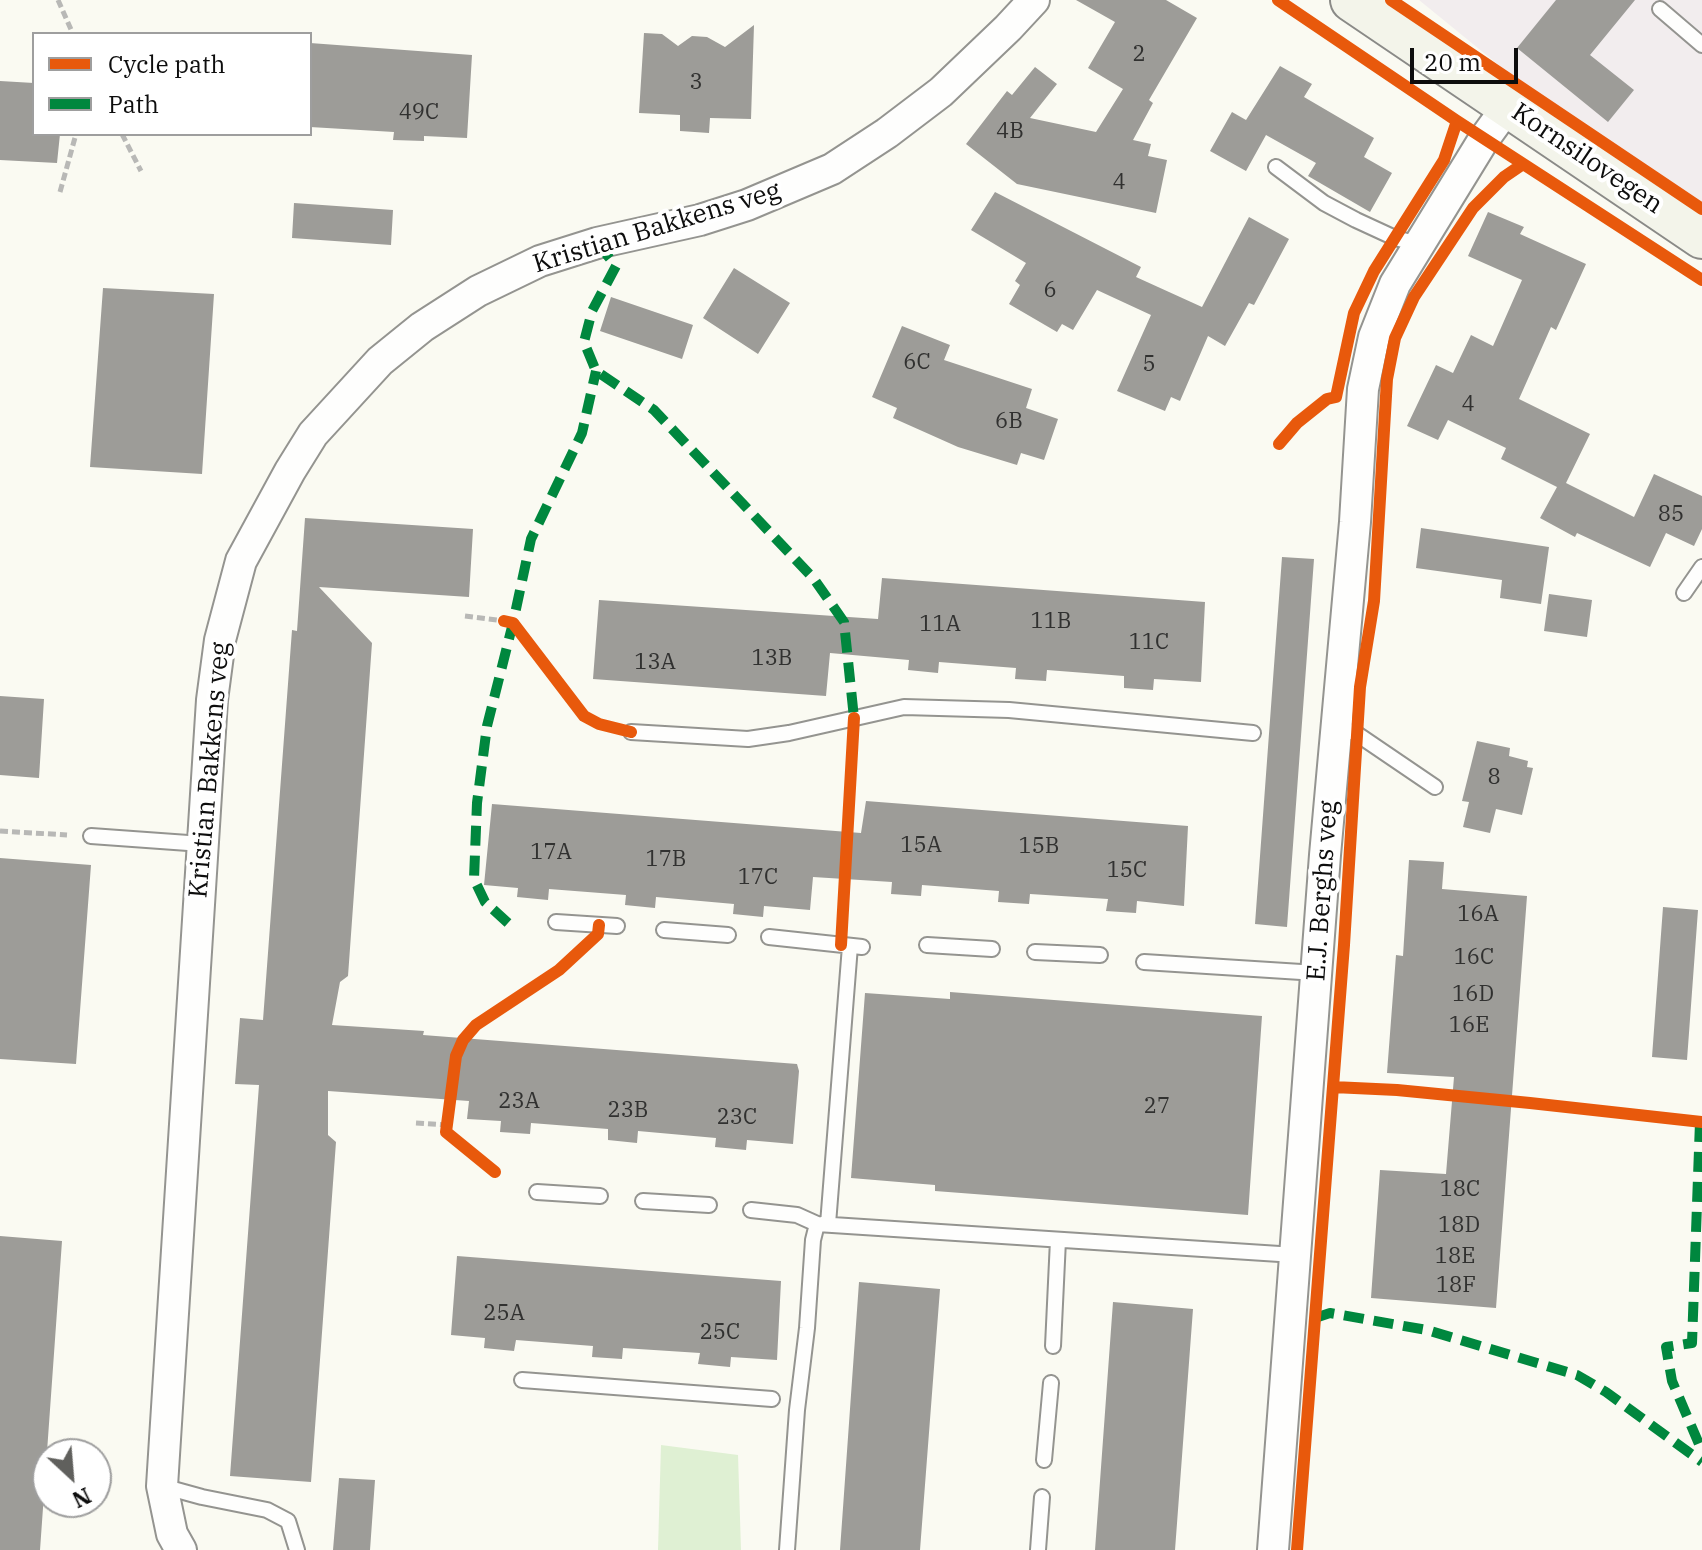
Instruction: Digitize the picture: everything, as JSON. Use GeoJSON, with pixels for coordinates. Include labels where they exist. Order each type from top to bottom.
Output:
{"type":"FeatureCollection","features":[{"type":"Feature","properties":{"kind":"main road","name":"Kornsilovegen"},"geometry":{"type":"LineString","coordinates":[[1352,0],[1702,237]]}},
{"type":"Feature","properties":{"kind":"street","name":"Kristian Bakkens veg"},"geometry":{"type":"LineString","coordinates":[[181,1550],[172,1534],[162,1486],[212,700],[220,640],[241,561],[290,471],[313,434],[380,361],[422,327],[478,291],[540,261],[597,243],[712,216],[768,197],[832,169],[941,92],[1034,0]]}},
{"type":"Feature","properties":{"kind":"street","name":"E.J. Berghs veg"},"geometry":{"type":"LineString","coordinates":[[1273,1550],[1336,726],[1354,537],[1363,389],[1374,337],[1395,284],[1484,139],[1508,106]]}},
{"type":"Feature","properties":{"kind":"lane"},"geometry":{"type":"LineString","coordinates":[[1660,9],[1702,45]]}},
{"type":"Feature","properties":{"kind":"lane"},"geometry":{"type":"LineString","coordinates":[[1276,167],[1324,203],[1395,238],[1419,244]]}},
{"type":"Feature","properties":{"kind":"lane"},"geometry":{"type":"LineString","coordinates":[[1684,593],[1702,567]]}},
{"type":"Feature","properties":{"kind":"lane"},"geometry":{"type":"LineString","coordinates":[[631,732],[748,739],[904,707],[1009,710],[1253,733]]}},
{"type":"Feature","properties":{"kind":"lane"},"geometry":{"type":"LineString","coordinates":[[1336,726],[1357,734],[1435,787]]}},
{"type":"Feature","properties":{"kind":"lane"},"geometry":{"type":"LineString","coordinates":[[91,836],[202,844]]}},
{"type":"Feature","properties":{"kind":"lane"},"geometry":{"type":"LineString","coordinates":[[556,922],[617,926]]}},
{"type":"Feature","properties":{"kind":"lane"},"geometry":{"type":"LineString","coordinates":[[664,930],[728,935]]}},
{"type":"Feature","properties":{"kind":"lane"},"geometry":{"type":"LineString","coordinates":[[769,937],[856,946],[797,1410],[787,1550]]}},
{"type":"Feature","properties":{"kind":"lane"},"geometry":{"type":"LineString","coordinates":[[927,945],[992,949]]}},
{"type":"Feature","properties":{"kind":"lane"},"geometry":{"type":"LineString","coordinates":[[1035,952],[1100,955]]}},
{"type":"Feature","properties":{"kind":"lane"},"geometry":{"type":"LineString","coordinates":[[1144,962],[1317,973]]}},
{"type":"Feature","properties":{"kind":"lane"},"geometry":{"type":"LineString","coordinates":[[537,1192],[600,1196]]}},
{"type":"Feature","properties":{"kind":"lane"},"geometry":{"type":"LineString","coordinates":[[643,1201],[709,1205]]}},
{"type":"Feature","properties":{"kind":"lane"},"geometry":{"type":"LineString","coordinates":[[751,1210],[797,1215],[822,1224],[1295,1255]]}},
{"type":"Feature","properties":{"kind":"lane"},"geometry":{"type":"LineString","coordinates":[[1053,1346],[1058,1240]]}},
{"type":"Feature","properties":{"kind":"lane"},"geometry":{"type":"LineString","coordinates":[[522,1380],[772,1399]]}},
{"type":"Feature","properties":{"kind":"lane"},"geometry":{"type":"LineString","coordinates":[[1044,1460],[1051,1383]]}},
{"type":"Feature","properties":{"kind":"lane"},"geometry":{"type":"LineString","coordinates":[[162,1486],[267,1510],[288,1521],[297,1550]]}},
{"type":"Feature","properties":{"kind":"lane"},"geometry":{"type":"LineString","coordinates":[[1038,1550],[1042,1497]]}},
{"type":"Feature","properties":{"kind":"path"},"geometry":{"type":"LineString","coordinates":[[58,0],[72,32]]}},
{"type":"Feature","properties":{"kind":"path"},"geometry":{"type":"LineString","coordinates":[[60,192],[75,136]]}},
{"type":"Feature","properties":{"kind":"path"},"geometry":{"type":"LineString","coordinates":[[123,136],[141,171]]}},
{"type":"Feature","properties":{"kind":"path"},"geometry":{"type":"LineString","coordinates":[[465,616],[508,622]]}},
{"type":"Feature","properties":{"kind":"path"},"geometry":{"type":"LineString","coordinates":[[0,831],[91,836]]}},
{"type":"Feature","properties":{"kind":"path"},"geometry":{"type":"LineString","coordinates":[[448,1111],[446,1132],[458,1142]]}},
{"type":"Feature","properties":{"kind":"path"},"geometry":{"type":"LineString","coordinates":[[416,1123],[446,1125]]}},
{"type":"Feature","properties":{"kind":"shaded area"},"geometry":{"type":"Polygon","coordinates":[[[1419,0],[1702,0],[1702,204],[1522,84],[1419,0]]]}},
{"type":"Feature","properties":{"kind":"green space"},"geometry":{"type":"Polygon","coordinates":[[[661,1445],[738,1455],[741,1550],[658,1550],[661,1445]]]}},
{"type":"Feature","properties":{"kind":"building"},"geometry":{"type":"Polygon","coordinates":[[[1076,0],[1166,0],[1197,18],[1149,100],[1153,103],[1133,140],[1151,144],[1148,156],[1167,160],[1156,213],[1017,184],[966,144],[1007,91],[1012,95],[1035,67],[1057,84],[1030,118],[1096,132],[1123,89],[1088,68],[1115,22],[1076,0]]]}},
{"type":"Feature","properties":{"kind":"building"},"geometry":{"type":"Polygon","coordinates":[[[1556,0],[1635,0],[1590,55],[1634,90],[1608,122],[1517,48],[1556,0]]]}},
{"type":"Feature","properties":{"kind":"building"},"geometry":{"type":"Polygon","coordinates":[[[754,25],[751,119],[710,118],[709,133],[680,131],[680,115],[639,113],[644,33],[662,34],[678,46],[692,36],[707,37],[725,47],[754,25]]]}},
{"type":"Feature","properties":{"kind":"building"},"geometry":{"type":"Polygon","coordinates":[[[312,43],[472,55],[467,138],[424,136],[424,141],[393,140],[394,132],[312,127],[312,43]]]}},
{"type":"Feature","properties":{"kind":"building"},"geometry":{"type":"Polygon","coordinates":[[[1280,66],[1312,84],[1304,97],[1374,138],[1364,157],[1392,173],[1370,212],[1308,176],[1316,163],[1266,135],[1246,171],[1210,151],[1232,112],[1246,120],[1280,66]]]}},
{"type":"Feature","properties":{"kind":"building"},"geometry":{"type":"Polygon","coordinates":[[[0,81],[32,83],[32,136],[60,136],[57,163],[0,160],[0,81]]]}},
{"type":"Feature","properties":{"kind":"building"},"geometry":{"type":"Polygon","coordinates":[[[995,192],[1141,267],[1136,277],[1202,307],[1249,217],[1289,239],[1254,305],[1249,303],[1225,346],[1208,336],[1180,401],[1171,397],[1165,411],[1117,391],[1151,315],[1097,290],[1073,330],[1062,324],[1057,332],[1009,304],[1020,285],[1015,281],[1026,263],[971,230],[995,192]]]}},
{"type":"Feature","properties":{"kind":"building"},"geometry":{"type":"Polygon","coordinates":[[[294,203],[393,210],[391,245],[292,238],[294,203]]]}},
{"type":"Feature","properties":{"kind":"building"},"geometry":{"type":"Polygon","coordinates":[[[1488,212],[1524,227],[1520,234],[1586,264],[1556,330],[1551,327],[1519,399],[1590,434],[1566,483],[1634,517],[1654,474],[1702,496],[1702,529],[1694,546],[1666,533],[1650,567],[1577,533],[1575,537],[1540,518],[1557,487],[1501,459],[1506,448],[1448,420],[1438,440],[1407,426],[1436,365],[1453,373],[1471,335],[1493,346],[1522,280],[1468,256],[1488,212]]]}},
{"type":"Feature","properties":{"kind":"building"},"geometry":{"type":"Polygon","coordinates":[[[734,268],[790,303],[758,354],[703,318],[734,268]]]}},
{"type":"Feature","properties":{"kind":"building"},"geometry":{"type":"Polygon","coordinates":[[[103,288],[214,294],[202,474],[90,467],[103,288]]]}},
{"type":"Feature","properties":{"kind":"building"},"geometry":{"type":"Polygon","coordinates":[[[611,297],[693,325],[682,359],[600,331],[611,297]]]}},
{"type":"Feature","properties":{"kind":"building"},"geometry":{"type":"Polygon","coordinates":[[[902,326],[950,345],[944,360],[1032,389],[1026,408],[1058,419],[1044,460],[1021,453],[1017,465],[958,447],[893,418],[897,408],[872,397],[902,326]]]}},
{"type":"Feature","properties":{"kind":"building"},"geometry":{"type":"Polygon","coordinates":[[[305,518],[473,529],[469,597],[319,587],[372,643],[348,976],[340,982],[332,1025],[797,1064],[799,1071],[793,1144],[747,1140],[746,1150],[715,1147],[716,1138],[638,1131],[637,1143],[608,1140],[608,1129],[531,1123],[530,1134],[500,1132],[501,1121],[467,1119],[469,1101],[328,1091],[328,1135],[336,1142],[311,1482],[230,1476],[259,1085],[235,1084],[240,1018],[263,1020],[292,630],[297,631],[305,518]]]}},
{"type":"Feature","properties":{"kind":"building"},"geometry":{"type":"Polygon","coordinates":[[[1421,528],[1549,547],[1541,604],[1500,598],[1502,580],[1416,568],[1421,528]]]}},
{"type":"Feature","properties":{"kind":"building"},"geometry":{"type":"Polygon","coordinates":[[[1282,557],[1314,559],[1287,927],[1255,924],[1282,557]]]}},
{"type":"Feature","properties":{"kind":"building"},"geometry":{"type":"Polygon","coordinates":[[[882,578],[1205,602],[1201,682],[1154,679],[1153,690],[1124,688],[1124,676],[1047,670],[1046,681],[1015,679],[1016,668],[939,662],[938,673],[908,670],[909,660],[830,653],[826,696],[593,679],[599,600],[878,619],[882,578]]]}},
{"type":"Feature","properties":{"kind":"building"},"geometry":{"type":"Polygon","coordinates":[[[1549,594],[1592,600],[1587,637],[1544,631],[1549,594]]]}},
{"type":"Feature","properties":{"kind":"building"},"geometry":{"type":"Polygon","coordinates":[[[0,696],[44,699],[39,778],[0,775],[0,696]]]}},
{"type":"Feature","properties":{"kind":"building"},"geometry":{"type":"Polygon","coordinates":[[[1477,741],[1510,748],[1509,756],[1528,761],[1527,767],[1533,768],[1522,815],[1496,809],[1490,833],[1463,827],[1469,802],[1462,801],[1477,741]]]}},
{"type":"Feature","properties":{"kind":"building"},"geometry":{"type":"Polygon","coordinates":[[[866,801],[1188,826],[1184,906],[1137,901],[1136,913],[1106,911],[1108,899],[1030,894],[1029,904],[998,902],[999,891],[922,885],[921,896],[891,894],[892,882],[813,877],[810,910],[764,906],[763,917],[733,914],[734,904],[656,897],[655,908],[625,905],[626,895],[549,889],[548,900],[517,897],[518,888],[484,885],[492,804],[861,833],[866,801]]]}},
{"type":"Feature","properties":{"kind":"building"},"geometry":{"type":"Polygon","coordinates":[[[0,858],[91,865],[76,1064],[0,1059],[0,858]]]}},
{"type":"Feature","properties":{"kind":"building"},"geometry":{"type":"Polygon","coordinates":[[[1409,860],[1444,862],[1442,889],[1527,896],[1496,1308],[1371,1298],[1380,1170],[1446,1174],[1454,1077],[1387,1073],[1396,955],[1403,956],[1409,860]]]}},
{"type":"Feature","properties":{"kind":"building"},"geometry":{"type":"Polygon","coordinates":[[[1663,907],[1698,910],[1687,1060],[1652,1057],[1663,907]]]}},
{"type":"Feature","properties":{"kind":"building"},"geometry":{"type":"Polygon","coordinates":[[[950,992],[1262,1016],[1248,1215],[935,1191],[935,1185],[851,1178],[865,993],[950,999],[950,992]]]}},
{"type":"Feature","properties":{"kind":"building"},"geometry":{"type":"Polygon","coordinates":[[[0,1236],[62,1241],[48,1438],[32,1438],[32,1518],[42,1518],[40,1550],[0,1550],[0,1236]]]}},
{"type":"Feature","properties":{"kind":"building"},"geometry":{"type":"Polygon","coordinates":[[[457,1256],[781,1281],[777,1360],[731,1357],[730,1367],[698,1364],[700,1353],[623,1348],[622,1359],[592,1357],[593,1346],[516,1340],[514,1351],[484,1348],[485,1338],[451,1335],[457,1256]]]}},
{"type":"Feature","properties":{"kind":"building"},"geometry":{"type":"Polygon","coordinates":[[[859,1282],[940,1289],[920,1550],[840,1550],[859,1282]]]}},
{"type":"Feature","properties":{"kind":"building"},"geometry":{"type":"Polygon","coordinates":[[[1113,1302],[1193,1309],[1175,1550],[1095,1550],[1113,1302]]]}},
{"type":"Feature","properties":{"kind":"building"},"geometry":{"type":"Polygon","coordinates":[[[339,1478],[375,1480],[370,1550],[333,1550],[339,1478]]]}},
{"type":"Feature","properties":{"kind":"marked path"},"geometry":{"type":"LineString","coordinates":[[597,243],[616,266],[592,311],[584,342],[596,371],[654,410],[814,579],[844,622],[854,718]]}},
{"type":"Feature","properties":{"kind":"marked path"},"geometry":{"type":"LineString","coordinates":[[508,923],[485,902],[474,879],[477,803],[487,726],[531,539],[582,433],[596,371]]}},
{"type":"Feature","properties":{"kind":"marked path"},"geometry":{"type":"LineString","coordinates":[[1700,1122],[1692,1343],[1666,1347],[1672,1381],[1702,1451]]}},
{"type":"Feature","properties":{"kind":"marked path"},"geometry":{"type":"LineString","coordinates":[[1315,1318],[1330,1313],[1427,1330],[1577,1375],[1606,1392],[1702,1462]]}},
{"type":"Feature","properties":{"kind":"cycle path"},"geometry":{"type":"LineString","coordinates":[[1278,0],[1702,280]]}},
{"type":"Feature","properties":{"kind":"cycle path"},"geometry":{"type":"LineString","coordinates":[[1391,0],[1702,209]]}},
{"type":"Feature","properties":{"kind":"cycle path"},"geometry":{"type":"LineString","coordinates":[[1279,444],[1297,423],[1327,399],[1336,397],[1354,313],[1374,271],[1444,160],[1457,121]]}},
{"type":"Feature","properties":{"kind":"cycle path"},"geometry":{"type":"LineString","coordinates":[[1297,1550],[1344,945],[1360,687],[1374,601],[1387,379],[1395,338],[1414,297],[1473,208],[1504,177],[1523,164]]}},
{"type":"Feature","properties":{"kind":"cycle path"},"geometry":{"type":"LineString","coordinates":[[504,621],[513,623],[584,716],[599,724],[631,732]]}},
{"type":"Feature","properties":{"kind":"cycle path"},"geometry":{"type":"LineString","coordinates":[[841,945],[854,718]]}},
{"type":"Feature","properties":{"kind":"cycle path"},"geometry":{"type":"LineString","coordinates":[[495,1172],[446,1132],[456,1056],[463,1040],[476,1025],[559,970],[598,934],[599,925]]}},
{"type":"Feature","properties":{"kind":"cycle path"},"geometry":{"type":"LineString","coordinates":[[1333,1087],[1397,1090],[1702,1122]]}}]}
